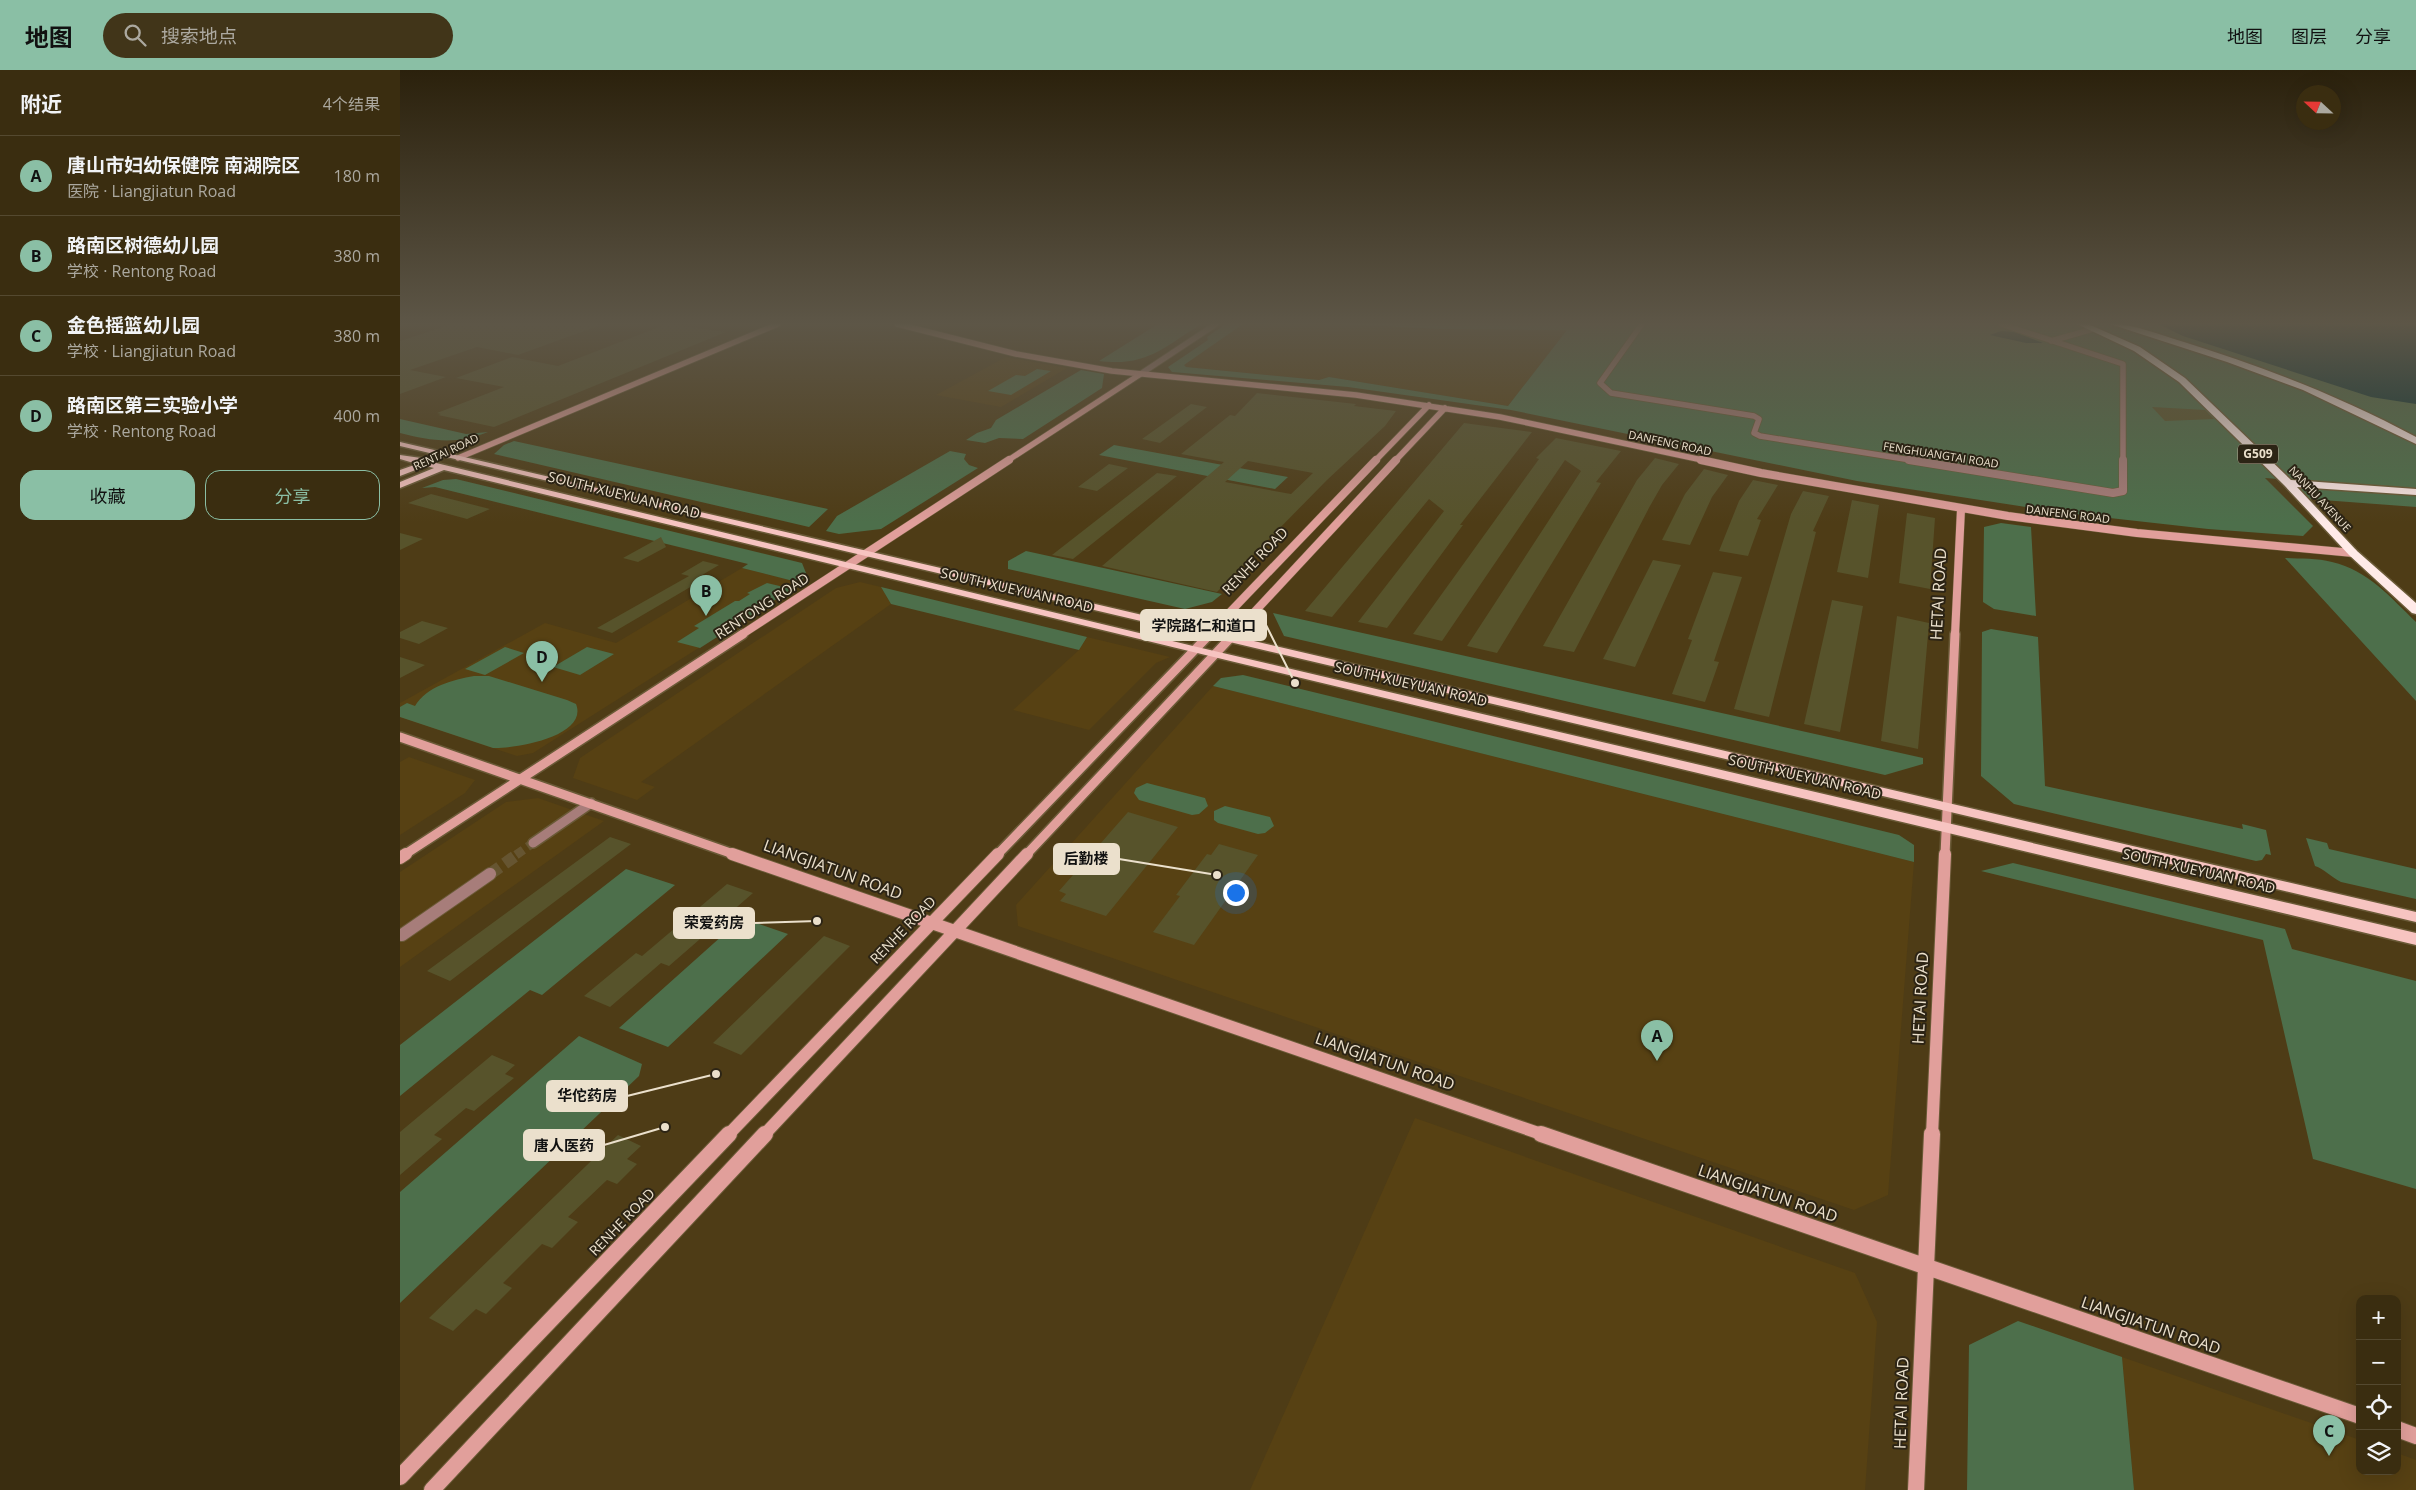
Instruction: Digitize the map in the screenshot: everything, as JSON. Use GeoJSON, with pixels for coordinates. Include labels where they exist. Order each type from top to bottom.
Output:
{"type":"FeatureCollection","features":[{"type":"Feature","properties":{"kind":"highway","name":"NANHU AVENUE"},"geometry":{"type":"LineString","coordinates":[[2192,390],[2290,485],[2353,553],[2416,610]]}},
{"type":"Feature","properties":{"kind":"highway"},"geometry":{"type":"LineString","coordinates":[[2310,390],[2353,408],[2416,441]]}},
{"type":"Feature","properties":{"kind":"highway"},"geometry":{"type":"LineString","coordinates":[[2290,485],[2416,493]]}},
{"type":"Feature","properties":{"kind":"main road","name":"RENTAI ROAD"},"geometry":{"type":"LineString","coordinates":[[400,486],[442,468],[454,457],[612,390]]}},
{"type":"Feature","properties":{"kind":"main road","name":"RENTAI ROAD"},"geometry":{"type":"LineString","coordinates":[[400,473],[425,463],[454,457],[617,390]]}},
{"type":"Feature","properties":{"kind":"main road","name":"RENTONG ROAD"},"geometry":{"type":"LineString","coordinates":[[400,858],[1116,390]]}},
{"type":"Feature","properties":{"kind":"main road","name":"DANFENG ROAD"},"geometry":{"type":"LineString","coordinates":[[1310,390],[1429,405],[1523,422],[1761,473],[1961,509],[2137,533],[2353,553]]}},
{"type":"Feature","properties":{"kind":"main road","name":"RENHE ROAD"},"geometry":{"type":"LineString","coordinates":[[400,1477],[1429,405]]}},
{"type":"Feature","properties":{"kind":"main road"},"geometry":{"type":"LineString","coordinates":[[432,1490],[1444,408]]}},
{"type":"Feature","properties":{"kind":"main road","name":"SOUTH XUEYUAN ROAD"},"geometry":{"type":"LineString","coordinates":[[400,444],[2416,917]]}},
{"type":"Feature","properties":{"kind":"main road","name":"SOUTH XUEYUAN ROAD"},"geometry":{"type":"LineString","coordinates":[[400,457],[1193,649],[2416,939]]}},
{"type":"Feature","properties":{"kind":"main road","name":"HETAI ROAD"},"geometry":{"type":"LineString","coordinates":[[1916,1490],[1961,509]]}},
{"type":"Feature","properties":{"kind":"main road","name":"LIANGJIATUN ROAD"},"geometry":{"type":"LineString","coordinates":[[400,737],[953,932],[2356,1415]]}},
{"type":"Feature","properties":{"kind":"main road"},"geometry":{"type":"LineString","coordinates":[[2400,1430],[2416,1436]]}},
{"type":"Feature","properties":{"kind":"street","name":"FENGHUANGTAI ROAD"},"geometry":{"type":"LineString","coordinates":[[1607,390],[1611,393],[1754,416],[1759,419],[1754,433],[1760,436],[2120,493],[2123,491],[2124,390]]}},
{"type":"Feature","properties":{"kind":"street"},"geometry":{"type":"LineString","coordinates":[[533,843],[591,803]]}},
{"type":"Feature","properties":{"kind":"street"},"geometry":{"type":"LineString","coordinates":[[402,935],[490,874]]}},
{"type":"Feature","properties":{"kind":"shaded area"},"geometry":{"type":"Polygon","coordinates":[[[945,390],[1029,390],[1001,407],[936,395],[945,390]]]}},
{"type":"Feature","properties":{"kind":"shaded area"},"geometry":{"type":"Polygon","coordinates":[[[1411,390],[1520,390],[1508,406],[1411,390]]]}},
{"type":"Feature","properties":{"kind":"shaded area"},"geometry":{"type":"Polygon","coordinates":[[[742,568],[801,583],[533,753],[517,756],[400,717],[400,703],[545,623],[616,643],[742,568]]]}},
{"type":"Feature","properties":{"kind":"shaded area"},"geometry":{"type":"Polygon","coordinates":[[[860,582],[881,587],[891,604],[641,782],[655,787],[637,800],[573,778],[580,758],[836,588],[860,582]]]}},
{"type":"Feature","properties":{"kind":"shaded area"},"geometry":{"type":"Polygon","coordinates":[[[1087,637],[1170,657],[1156,663],[1089,730],[1013,710],[1079,650],[1087,637]]]}},
{"type":"Feature","properties":{"kind":"shaded area"},"geometry":{"type":"Polygon","coordinates":[[[1213,686],[1914,862],[1888,1195],[1854,1210],[1018,926],[1016,905],[1213,686]]]}},
{"type":"Feature","properties":{"kind":"shaded area"},"geometry":{"type":"Polygon","coordinates":[[[409,757],[475,780],[465,793],[400,835],[400,762],[409,757]]]}},
{"type":"Feature","properties":{"kind":"shaded area"},"geometry":{"type":"Polygon","coordinates":[[[538,798],[604,821],[400,967],[400,872],[506,802],[538,798]]]}},
{"type":"Feature","properties":{"kind":"shaded area"},"geometry":{"type":"Polygon","coordinates":[[[1415,1118],[1855,1273],[1877,1322],[1865,1490],[1250,1490],[1415,1118]]]}},
{"type":"Feature","properties":{"kind":"shaded area"},"geometry":{"type":"Polygon","coordinates":[[[2122,1357],[2356,1439],[2356,1475],[2401,1475],[2401,1454],[2416,1460],[2416,1490],[2134,1490],[2122,1357]]]}},
{"type":"Feature","properties":{"kind":"green space"},"geometry":{"type":"Polygon","coordinates":[[[989,390],[1019,390],[1011,395],[989,390]]]}},
{"type":"Feature","properties":{"kind":"green space"},"geometry":{"type":"Polygon","coordinates":[[[1047,390],[1098,390],[1023,439],[999,438],[985,443],[966,440],[977,433],[991,428],[996,420],[1047,390]]]}},
{"type":"Feature","properties":{"kind":"green space"},"geometry":{"type":"Polygon","coordinates":[[[1371,390],[1411,390],[1508,406],[1520,390],[2416,390],[2416,507],[2309,499],[2291,480],[2265,478],[2313,526],[2303,536],[2208,529],[2065,513],[1857,481],[1511,410],[1371,390]]]}},
{"type":"Feature","properties":{"kind":"green space"},"geometry":{"type":"Polygon","coordinates":[[[400,419],[466,434],[488,432],[466,439],[433,440],[400,433],[400,419]]]}},
{"type":"Feature","properties":{"kind":"green space"},"geometry":{"type":"Polygon","coordinates":[[[514,441],[828,509],[809,527],[494,454],[504,445],[514,441]]]}},
{"type":"Feature","properties":{"kind":"green space"},"geometry":{"type":"Polygon","coordinates":[[[1114,445],[1288,477],[1275,489],[1099,455],[1114,445]]]}},
{"type":"Feature","properties":{"kind":"green space"},"geometry":{"type":"Polygon","coordinates":[[[950,451],[966,454],[964,459],[969,465],[978,468],[881,529],[839,534],[826,531],[837,516],[950,451]]]}},
{"type":"Feature","properties":{"kind":"green space"},"geometry":{"type":"Polygon","coordinates":[[[456,479],[802,563],[806,573],[801,583],[742,568],[748,564],[435,487],[422,488],[443,480],[456,479]]]}},
{"type":"Feature","properties":{"kind":"green space"},"geometry":{"type":"Polygon","coordinates":[[[2001,523],[2031,527],[2036,616],[1994,609],[1983,602],[1984,527],[2001,523]]]}},
{"type":"Feature","properties":{"kind":"green space"},"geometry":{"type":"Polygon","coordinates":[[[1026,551],[1222,594],[1212,602],[1185,609],[1008,569],[1008,561],[1026,551]]]}},
{"type":"Feature","properties":{"kind":"green space"},"geometry":{"type":"Polygon","coordinates":[[[2285,558],[2326,561],[2357,571],[2378,586],[2416,622],[2416,701],[2285,558]]]}},
{"type":"Feature","properties":{"kind":"green space"},"geometry":{"type":"Polygon","coordinates":[[[767,583],[792,589],[700,648],[677,642],[699,628],[694,626],[750,594],[747,593],[767,583]]]}},
{"type":"Feature","properties":{"kind":"green space"},"geometry":{"type":"Polygon","coordinates":[[[881,587],[1087,637],[1079,650],[891,604],[881,587]]]}},
{"type":"Feature","properties":{"kind":"green space"},"geometry":{"type":"Polygon","coordinates":[[[1273,613],[1923,758],[1923,764],[1885,775],[1284,636],[1273,613]]]}},
{"type":"Feature","properties":{"kind":"green space"},"geometry":{"type":"Polygon","coordinates":[[[1991,629],[2038,637],[2045,786],[2243,829],[2242,824],[2266,830],[2271,855],[2266,854],[2262,860],[2256,861],[2014,804],[1981,776],[1982,632],[1991,629]]]}},
{"type":"Feature","properties":{"kind":"green space"},"geometry":{"type":"Polygon","coordinates":[[[505,647],[524,653],[485,675],[465,669],[505,647]]]}},
{"type":"Feature","properties":{"kind":"green space"},"geometry":{"type":"Polygon","coordinates":[[[587,647],[614,654],[580,675],[553,667],[587,647]]]}},
{"type":"Feature","properties":{"kind":"green space"},"geometry":{"type":"Polygon","coordinates":[[[1243,675],[1899,835],[1914,845],[1914,862],[1213,686],[1221,678],[1243,675]]]}},
{"type":"Feature","properties":{"kind":"green space"},"geometry":{"type":"Polygon","coordinates":[[[474,676],[489,676],[567,700],[576,704],[577,715],[571,725],[561,733],[547,739],[503,748],[493,748],[400,717],[400,707],[407,703],[415,706],[426,693],[433,689],[449,682],[474,676]]]}},
{"type":"Feature","properties":{"kind":"green space"},"geometry":{"type":"Polygon","coordinates":[[[1147,783],[1205,798],[1208,806],[1199,814],[1192,815],[1139,800],[1134,793],[1136,788],[1147,783]]]}},
{"type":"Feature","properties":{"kind":"green space"},"geometry":{"type":"Polygon","coordinates":[[[1225,806],[1270,817],[1274,826],[1265,833],[1258,834],[1218,823],[1214,820],[1214,811],[1225,806]]]}},
{"type":"Feature","properties":{"kind":"green space"},"geometry":{"type":"Polygon","coordinates":[[[2306,838],[2327,843],[2329,849],[2416,869],[2416,899],[2337,880],[2315,866],[2306,838]]]}},
{"type":"Feature","properties":{"kind":"green space"},"geometry":{"type":"Polygon","coordinates":[[[2013,863],[2285,929],[2292,949],[2416,981],[2416,1189],[2313,1159],[2263,940],[1981,871],[2013,863]]]}},
{"type":"Feature","properties":{"kind":"green space"},"geometry":{"type":"Polygon","coordinates":[[[626,869],[675,885],[542,995],[530,990],[400,1096],[400,1045],[626,869]]]}},
{"type":"Feature","properties":{"kind":"green space"},"geometry":{"type":"Polygon","coordinates":[[[742,918],[788,934],[668,1047],[619,1028],[742,918]]]}},
{"type":"Feature","properties":{"kind":"green space"},"geometry":{"type":"Polygon","coordinates":[[[579,1036],[642,1064],[639,1076],[400,1303],[400,1192],[579,1036]]]}},
{"type":"Feature","properties":{"kind":"green space"},"geometry":{"type":"Polygon","coordinates":[[[2018,1321],[2122,1357],[2134,1490],[1967,1490],[1969,1345],[2018,1321]]]}},
{"type":"Feature","properties":{"kind":"water"},"geometry":{"type":"Polygon","coordinates":[[[2350,390],[2416,390],[2416,404],[2371,397],[2350,390]]]}},
{"type":"Feature","properties":{"kind":"building"},"geometry":{"type":"Polygon","coordinates":[[[400,390],[410,390],[400,394],[400,390]]]}},
{"type":"Feature","properties":{"kind":"building"},"geometry":{"type":"Polygon","coordinates":[[[496,390],[584,390],[494,427],[438,415],[441,414],[437,413],[496,390]]]}},
{"type":"Feature","properties":{"kind":"building"},"geometry":{"type":"Polygon","coordinates":[[[1257,393],[1356,404],[1354,406],[1396,411],[1385,426],[1327,480],[1217,592],[1102,566],[1224,462],[1181,454],[1230,415],[1235,416],[1257,393]],[[1248,461],[1225,482],[1291,494],[1313,473],[1248,461]]]}},
{"type":"Feature","properties":{"kind":"building"},"geometry":{"type":"Polygon","coordinates":[[[1191,404],[1207,407],[1160,443],[1142,439],[1191,404]]]}},
{"type":"Feature","properties":{"kind":"building"},"geometry":{"type":"Polygon","coordinates":[[[2152,407],[2205,410],[2214,419],[2165,421],[2152,407]]]}},
{"type":"Feature","properties":{"kind":"building"},"geometry":{"type":"Polygon","coordinates":[[[1464,423],[1532,432],[1460,525],[1463,525],[1387,628],[1358,622],[1444,511],[1429,499],[1332,617],[1305,611],[1464,423]]]}},
{"type":"Feature","properties":{"kind":"building"},"geometry":{"type":"Polygon","coordinates":[[[1556,438],[1621,451],[1596,482],[1601,483],[1497,653],[1467,646],[1581,471],[1565,460],[1442,641],[1413,634],[1539,459],[1536,458],[1556,438]]]}},
{"type":"Feature","properties":{"kind":"building"},"geometry":{"type":"Polygon","coordinates":[[[1655,458],[1679,464],[1662,485],[1650,506],[1574,652],[1543,646],[1637,480],[1655,458]]]}},
{"type":"Feature","properties":{"kind":"building"},"geometry":{"type":"Polygon","coordinates":[[[1109,464],[1128,468],[1097,491],[1078,487],[1109,464]]]}},
{"type":"Feature","properties":{"kind":"building"},"geometry":{"type":"Polygon","coordinates":[[[1704,469],[1728,475],[1712,497],[1690,545],[1662,540],[1685,494],[1704,469]]]}},
{"type":"Feature","properties":{"kind":"building"},"geometry":{"type":"Polygon","coordinates":[[[1157,473],[1177,476],[1073,559],[1052,555],[1157,473]]]}},
{"type":"Feature","properties":{"kind":"building"},"geometry":{"type":"Polygon","coordinates":[[[1753,480],[1778,485],[1757,519],[1761,520],[1748,556],[1719,551],[1739,501],[1753,480]]]}},
{"type":"Feature","properties":{"kind":"building"},"geometry":{"type":"Polygon","coordinates":[[[1803,491],[1829,496],[1813,531],[1816,532],[1769,717],[1734,709],[1791,514],[1803,491]]]}},
{"type":"Feature","properties":{"kind":"building"},"geometry":{"type":"Polygon","coordinates":[[[431,494],[490,509],[467,519],[408,503],[431,494]]]}},
{"type":"Feature","properties":{"kind":"building"},"geometry":{"type":"Polygon","coordinates":[[[1852,500],[1879,505],[1868,578],[1837,572],[1852,500]]]}},
{"type":"Feature","properties":{"kind":"building"},"geometry":{"type":"Polygon","coordinates":[[[1907,513],[1935,518],[1930,589],[1899,583],[1907,513]]]}},
{"type":"Feature","properties":{"kind":"building"},"geometry":{"type":"Polygon","coordinates":[[[400,533],[423,539],[400,550],[400,533]]]}},
{"type":"Feature","properties":{"kind":"building"},"geometry":{"type":"Polygon","coordinates":[[[661,537],[666,547],[638,562],[623,558],[661,537]]]}},
{"type":"Feature","properties":{"kind":"building"},"geometry":{"type":"Polygon","coordinates":[[[1653,560],[1681,565],[1635,667],[1603,659],[1653,560]]]}},
{"type":"Feature","properties":{"kind":"building"},"geometry":{"type":"Polygon","coordinates":[[[703,561],[719,565],[697,578],[704,579],[612,633],[597,628],[689,576],[681,574],[703,561]]]}},
{"type":"Feature","properties":{"kind":"building"},"geometry":{"type":"Polygon","coordinates":[[[1713,572],[1742,577],[1714,661],[1719,662],[1705,702],[1672,694],[1692,640],[1688,639],[1713,572]]]}},
{"type":"Feature","properties":{"kind":"building"},"geometry":{"type":"Polygon","coordinates":[[[1832,600],[1863,606],[1840,732],[1804,724],[1832,600]]]}},
{"type":"Feature","properties":{"kind":"building"},"geometry":{"type":"Polygon","coordinates":[[[1897,616],[1929,623],[1918,749],[1881,741],[1897,616]]]}},
{"type":"Feature","properties":{"kind":"building"},"geometry":{"type":"Polygon","coordinates":[[[422,621],[448,628],[419,644],[400,638],[400,632],[422,621]]]}},
{"type":"Feature","properties":{"kind":"building"},"geometry":{"type":"Polygon","coordinates":[[[400,657],[425,665],[400,678],[400,657]]]}},
{"type":"Feature","properties":{"kind":"building"},"geometry":{"type":"Polygon","coordinates":[[[1128,812],[1178,827],[1106,916],[1060,901],[1066,894],[1059,891],[1128,812]]]}},
{"type":"Feature","properties":{"kind":"building"},"geometry":{"type":"Polygon","coordinates":[[[610,837],[631,844],[450,981],[427,971],[610,837]]]}},
{"type":"Feature","properties":{"kind":"building"},"geometry":{"type":"Polygon","coordinates":[[[1219,844],[1258,855],[1194,945],[1153,932],[1180,896],[1176,895],[1207,854],[1211,855],[1219,844]]]}},
{"type":"Feature","properties":{"kind":"building"},"geometry":{"type":"Polygon","coordinates":[[[727,884],[753,893],[669,966],[661,963],[610,1007],[584,996],[636,953],[642,956],[727,884]]]}},
{"type":"Feature","properties":{"kind":"building"},"geometry":{"type":"Polygon","coordinates":[[[824,936],[850,946],[741,1055],[713,1043],[824,936]]]}},
{"type":"Feature","properties":{"kind":"building"},"geometry":{"type":"Polygon","coordinates":[[[492,1055],[515,1065],[505,1074],[514,1078],[474,1111],[466,1108],[434,1135],[442,1139],[400,1175],[400,1132],[492,1055]]]}},
{"type":"Feature","properties":{"kind":"building"},"geometry":{"type":"Polygon","coordinates":[[[618,1135],[641,1146],[627,1159],[637,1164],[617,1184],[607,1180],[568,1217],[578,1222],[552,1248],[542,1244],[503,1283],[512,1288],[486,1314],[476,1309],[453,1331],[429,1318],[618,1135]]]}},
{"type":"Feature","properties":{"kind":"tunnel"},"geometry":{"type":"LineString","coordinates":[[516,855],[533,843]]}},
{"type":"Feature","properties":{"kind":"tunnel"},"geometry":{"type":"LineString","coordinates":[[490,874],[518,854]]}},
{"type":"Feature","properties":{"kind":"place","name":"路南区树德幼儿园"},"geometry":{"type":"Point","coordinates":[706,616]}},
{"type":"Feature","properties":{"kind":"place","name":"路南区第三实验小学"},"geometry":{"type":"Point","coordinates":[542,682]}},
{"type":"Feature","properties":{"kind":"place","name":"学院路仁和道口"},"geometry":{"type":"Point","coordinates":[1295,683]}},
{"type":"Feature","properties":{"kind":"place","name":"后勤楼"},"geometry":{"type":"Point","coordinates":[1217,875]}},
{"type":"Feature","properties":{"kind":"place","name":"荣爱药房"},"geometry":{"type":"Point","coordinates":[817,921]}},
{"type":"Feature","properties":{"kind":"place","name":"唐山市妇幼保健院 南湖院区"},"geometry":{"type":"Point","coordinates":[1657,1061]}},
{"type":"Feature","properties":{"kind":"place","name":"华佗药房"},"geometry":{"type":"Point","coordinates":[716,1074]}},
{"type":"Feature","properties":{"kind":"place","name":"唐人医药"},"geometry":{"type":"Point","coordinates":[665,1127]}},
{"type":"Feature","properties":{"kind":"place","name":"金色摇篮幼儿园"},"geometry":{"type":"Point","coordinates":[2329,1456]}}]}
